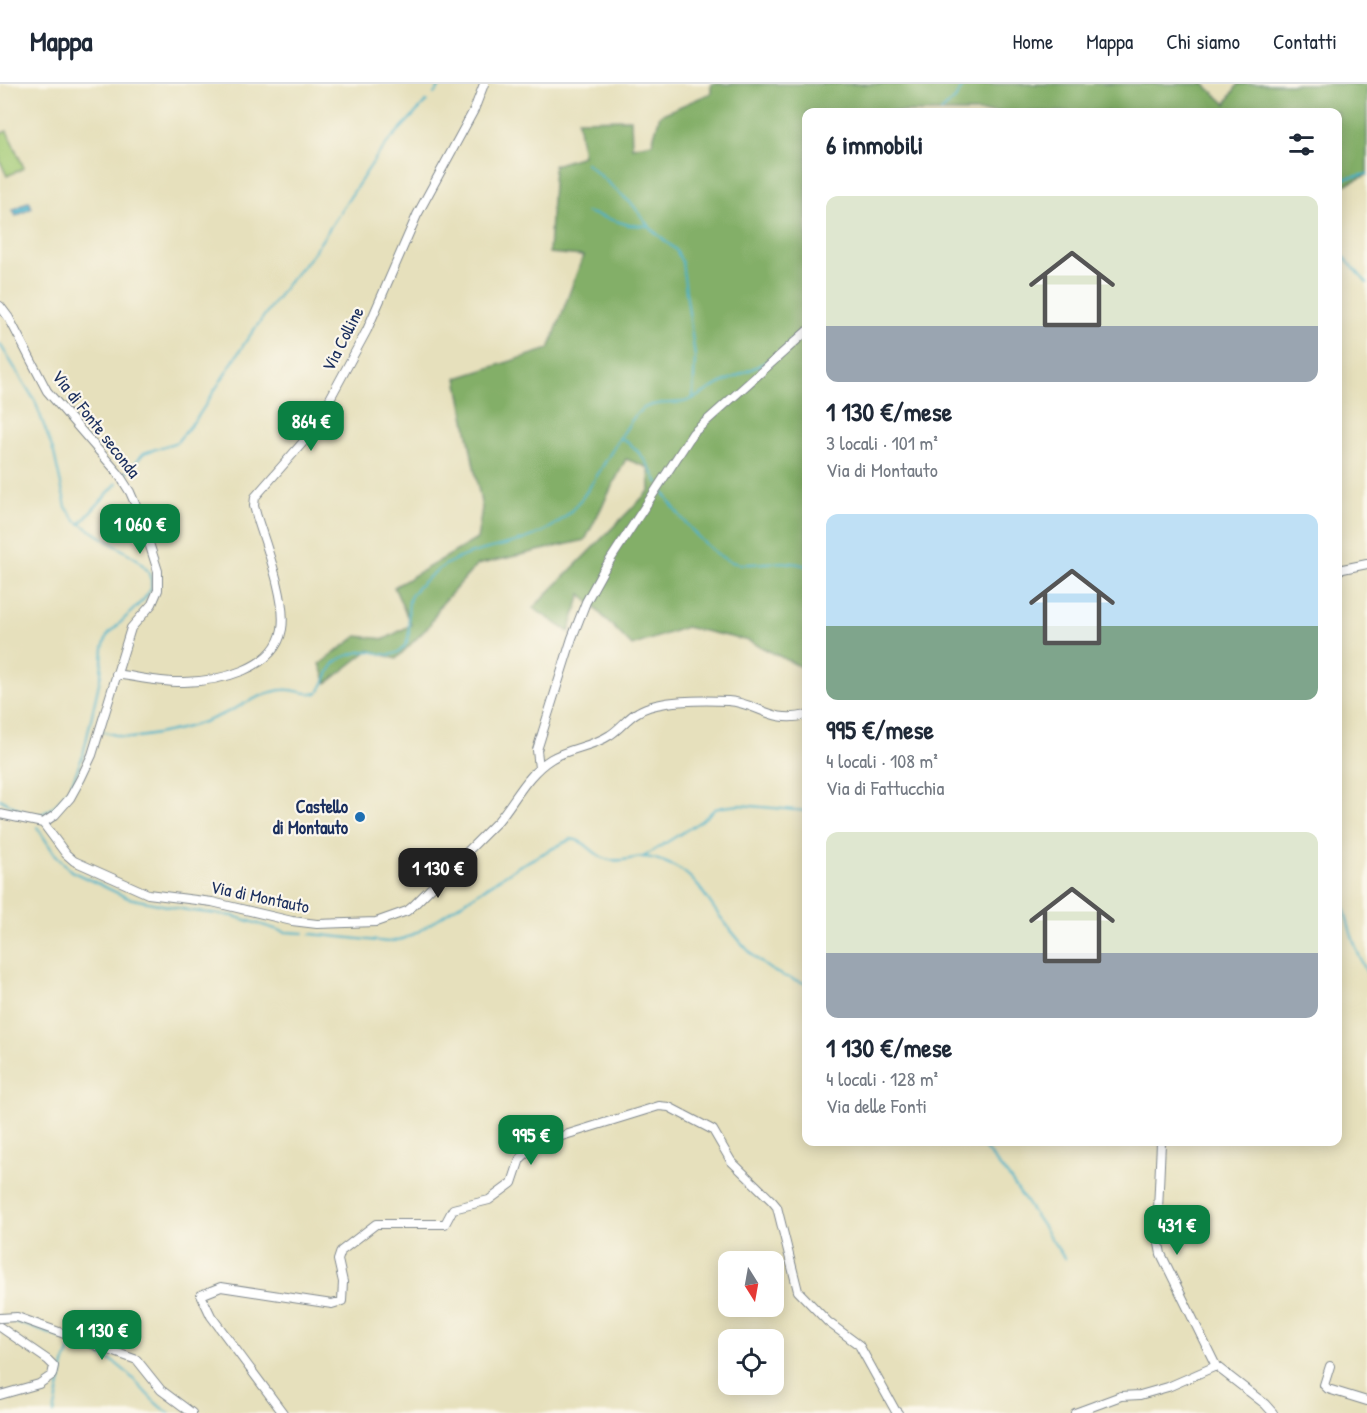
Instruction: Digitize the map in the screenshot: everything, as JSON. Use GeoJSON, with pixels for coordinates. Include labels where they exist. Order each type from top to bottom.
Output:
{"type":"FeatureCollection","features":[{"type":"Feature","properties":{"kind":"street","name":"Via Colline"},"geometry":{"type":"LineString","coordinates":[[116,674],[183,682],[231,676],[254,665],[276,644],[282,630],[281,602],[254,506],[255,497],[312,432],[367,330],[417,215],[474,110],[484,84]]}},
{"type":"Feature","properties":{"kind":"street","name":"Via di Fonte seconda"},"geometry":{"type":"LineString","coordinates":[[0,306],[9,318],[47,391],[118,472],[130,492],[158,571],[158,590],[152,604],[131,628],[92,755],[70,798],[55,815],[43,823]]}},
{"type":"Feature","properties":{"kind":"street"},"geometry":{"type":"LineString","coordinates":[[539,768],[537,750],[572,638],[586,602],[603,571],[693,433],[802,335]]}},
{"type":"Feature","properties":{"kind":"street"},"geometry":{"type":"LineString","coordinates":[[1342,569],[1367,564]]}},
{"type":"Feature","properties":{"kind":"street","name":"Via di Montauto"},"geometry":{"type":"LineString","coordinates":[[43,823],[74,861],[148,894],[212,902],[292,921],[317,924],[376,922],[406,911],[413,906],[498,821],[528,779],[551,759],[609,736],[644,708],[680,702],[731,702],[776,717],[802,716]]}},
{"type":"Feature","properties":{"kind":"street"},"geometry":{"type":"LineString","coordinates":[[0,814],[43,823]]}},
{"type":"Feature","properties":{"kind":"street"},"geometry":{"type":"LineString","coordinates":[[283,1413],[211,1316],[201,1295],[221,1287],[332,1304],[342,1301],[343,1282],[338,1260],[341,1251],[376,1224],[445,1224],[453,1209],[489,1200],[512,1183],[520,1159],[536,1144],[659,1106],[669,1107],[713,1130],[731,1161],[777,1207],[798,1291],[828,1322],[859,1345],[898,1413]]}},
{"type":"Feature","properties":{"kind":"street"},"geometry":{"type":"LineString","coordinates":[[1161,1146],[1157,1233],[1161,1254],[1216,1366],[1265,1404],[1273,1413]]}},
{"type":"Feature","properties":{"kind":"street"},"geometry":{"type":"LineString","coordinates":[[0,1318],[17,1317],[137,1360],[161,1390],[192,1413]]}},
{"type":"Feature","properties":{"kind":"street"},"geometry":{"type":"LineString","coordinates":[[0,1327],[54,1366],[52,1375],[39,1384],[0,1395]]}},
{"type":"Feature","properties":{"kind":"street"},"geometry":{"type":"LineString","coordinates":[[1075,1413],[1121,1396],[1140,1395],[1168,1387],[1216,1366]]}},
{"type":"Feature","properties":{"kind":"street"},"geometry":{"type":"LineString","coordinates":[[1330,1366],[1324,1385],[1328,1389],[1367,1401]]}},
{"type":"Feature","properties":{"kind":"green space"},"geometry":{"type":"Polygon","coordinates":[[[711,84],[1204,84],[1226,104],[1238,84],[1367,84],[1367,175],[1342,186],[1342,108],[802,108],[802,668],[749,641],[686,627],[632,646],[581,594],[569,632],[533,608],[650,490],[649,468],[626,459],[585,540],[477,565],[440,606],[429,626],[396,659],[369,650],[327,683],[320,664],[357,636],[385,639],[411,625],[394,587],[477,539],[482,508],[457,378],[549,349],[583,256],[549,253],[554,165],[583,156],[578,120],[631,119],[632,147],[652,143],[660,115],[711,93],[711,84]]]}},
{"type":"Feature","properties":{"kind":"green space"},"geometry":{"type":"Polygon","coordinates":[[[7,131],[24,168],[7,176],[0,161],[0,134],[7,131]]]}},
{"type":"Feature","properties":{"kind":"water"},"geometry":{"type":"Polygon","coordinates":[[[29,201],[32,208],[16,216],[13,210],[29,201]]]}},
{"type":"Feature","properties":{"kind":"waterway"},"geometry":{"type":"LineString","coordinates":[[434,94],[442,84]]}},
{"type":"Feature","properties":{"kind":"waterway"},"geometry":{"type":"LineString","coordinates":[[945,108],[955,99],[964,84]]}},
{"type":"Feature","properties":{"kind":"waterway"},"geometry":{"type":"LineString","coordinates":[[125,474],[144,453],[177,442],[199,415],[246,341],[288,283],[312,255],[377,156],[427,101]]}},
{"type":"Feature","properties":{"kind":"waterway"},"geometry":{"type":"LineString","coordinates":[[586,163],[633,205],[650,228],[676,250],[682,262],[695,357],[693,398]]}},
{"type":"Feature","properties":{"kind":"waterway"},"geometry":{"type":"LineString","coordinates":[[1342,179],[1367,174]]}},
{"type":"Feature","properties":{"kind":"waterway"},"geometry":{"type":"LineString","coordinates":[[586,212],[629,225],[648,226]]}},
{"type":"Feature","properties":{"kind":"waterway"},"geometry":{"type":"LineString","coordinates":[[1342,255],[1367,283]]}},
{"type":"Feature","properties":{"kind":"waterway"},"geometry":{"type":"LineString","coordinates":[[0,344],[35,401],[54,453],[66,507],[76,521],[137,559],[148,571],[151,580],[151,589],[144,599],[107,636],[83,755],[71,786],[55,806],[42,814],[31,816],[0,799]]}},
{"type":"Feature","properties":{"kind":"waterway"},"geometry":{"type":"LineString","coordinates":[[101,731],[131,738],[154,735],[199,724],[279,690],[318,693],[333,665],[342,658],[366,651],[388,655],[397,653],[408,639],[410,598],[418,587],[435,572],[463,556],[539,534],[565,517],[593,483],[635,415],[644,408],[655,404],[688,401],[770,360]]}},
{"type":"Feature","properties":{"kind":"waterway"},"geometry":{"type":"LineString","coordinates":[[619,438],[632,445],[647,463],[658,483]]}},
{"type":"Feature","properties":{"kind":"waterway"},"geometry":{"type":"LineString","coordinates":[[80,524],[117,483]]}},
{"type":"Feature","properties":{"kind":"waterway"},"geometry":{"type":"LineString","coordinates":[[661,488],[695,534],[719,555],[730,561],[741,564],[790,562],[802,565]]}},
{"type":"Feature","properties":{"kind":"waterway"},"geometry":{"type":"LineString","coordinates":[[643,857],[701,821],[715,809],[740,805],[802,811]]}},
{"type":"Feature","properties":{"kind":"waterway"},"geometry":{"type":"LineString","coordinates":[[37,827],[54,853],[71,871],[128,898],[192,911],[233,916],[285,932],[304,933]]}},
{"type":"Feature","properties":{"kind":"waterway"},"geometry":{"type":"LineString","coordinates":[[311,934],[388,942],[403,939],[416,933],[519,866],[571,839],[582,842],[606,859],[647,857],[681,870],[698,887],[754,957],[769,969],[802,982]]}},
{"type":"Feature","properties":{"kind":"waterway"},"geometry":{"type":"LineString","coordinates":[[1342,896],[1356,947],[1367,973]]}},
{"type":"Feature","properties":{"kind":"waterway"},"geometry":{"type":"LineString","coordinates":[[982,1146],[1008,1176],[1065,1259]]}},
{"type":"Feature","properties":{"kind":"waterway"},"geometry":{"type":"LineString","coordinates":[[12,1321],[79,1345],[115,1363],[158,1405],[170,1413]]}},
{"type":"Feature","properties":{"kind":"waterway"},"geometry":{"type":"LineString","coordinates":[[54,1413],[64,1365],[72,1343]]}},
{"type":"Feature","properties":{"kind":"place","name":"Castello di Montauto"},"geometry":{"type":"Point","coordinates":[360,817]}}]}
